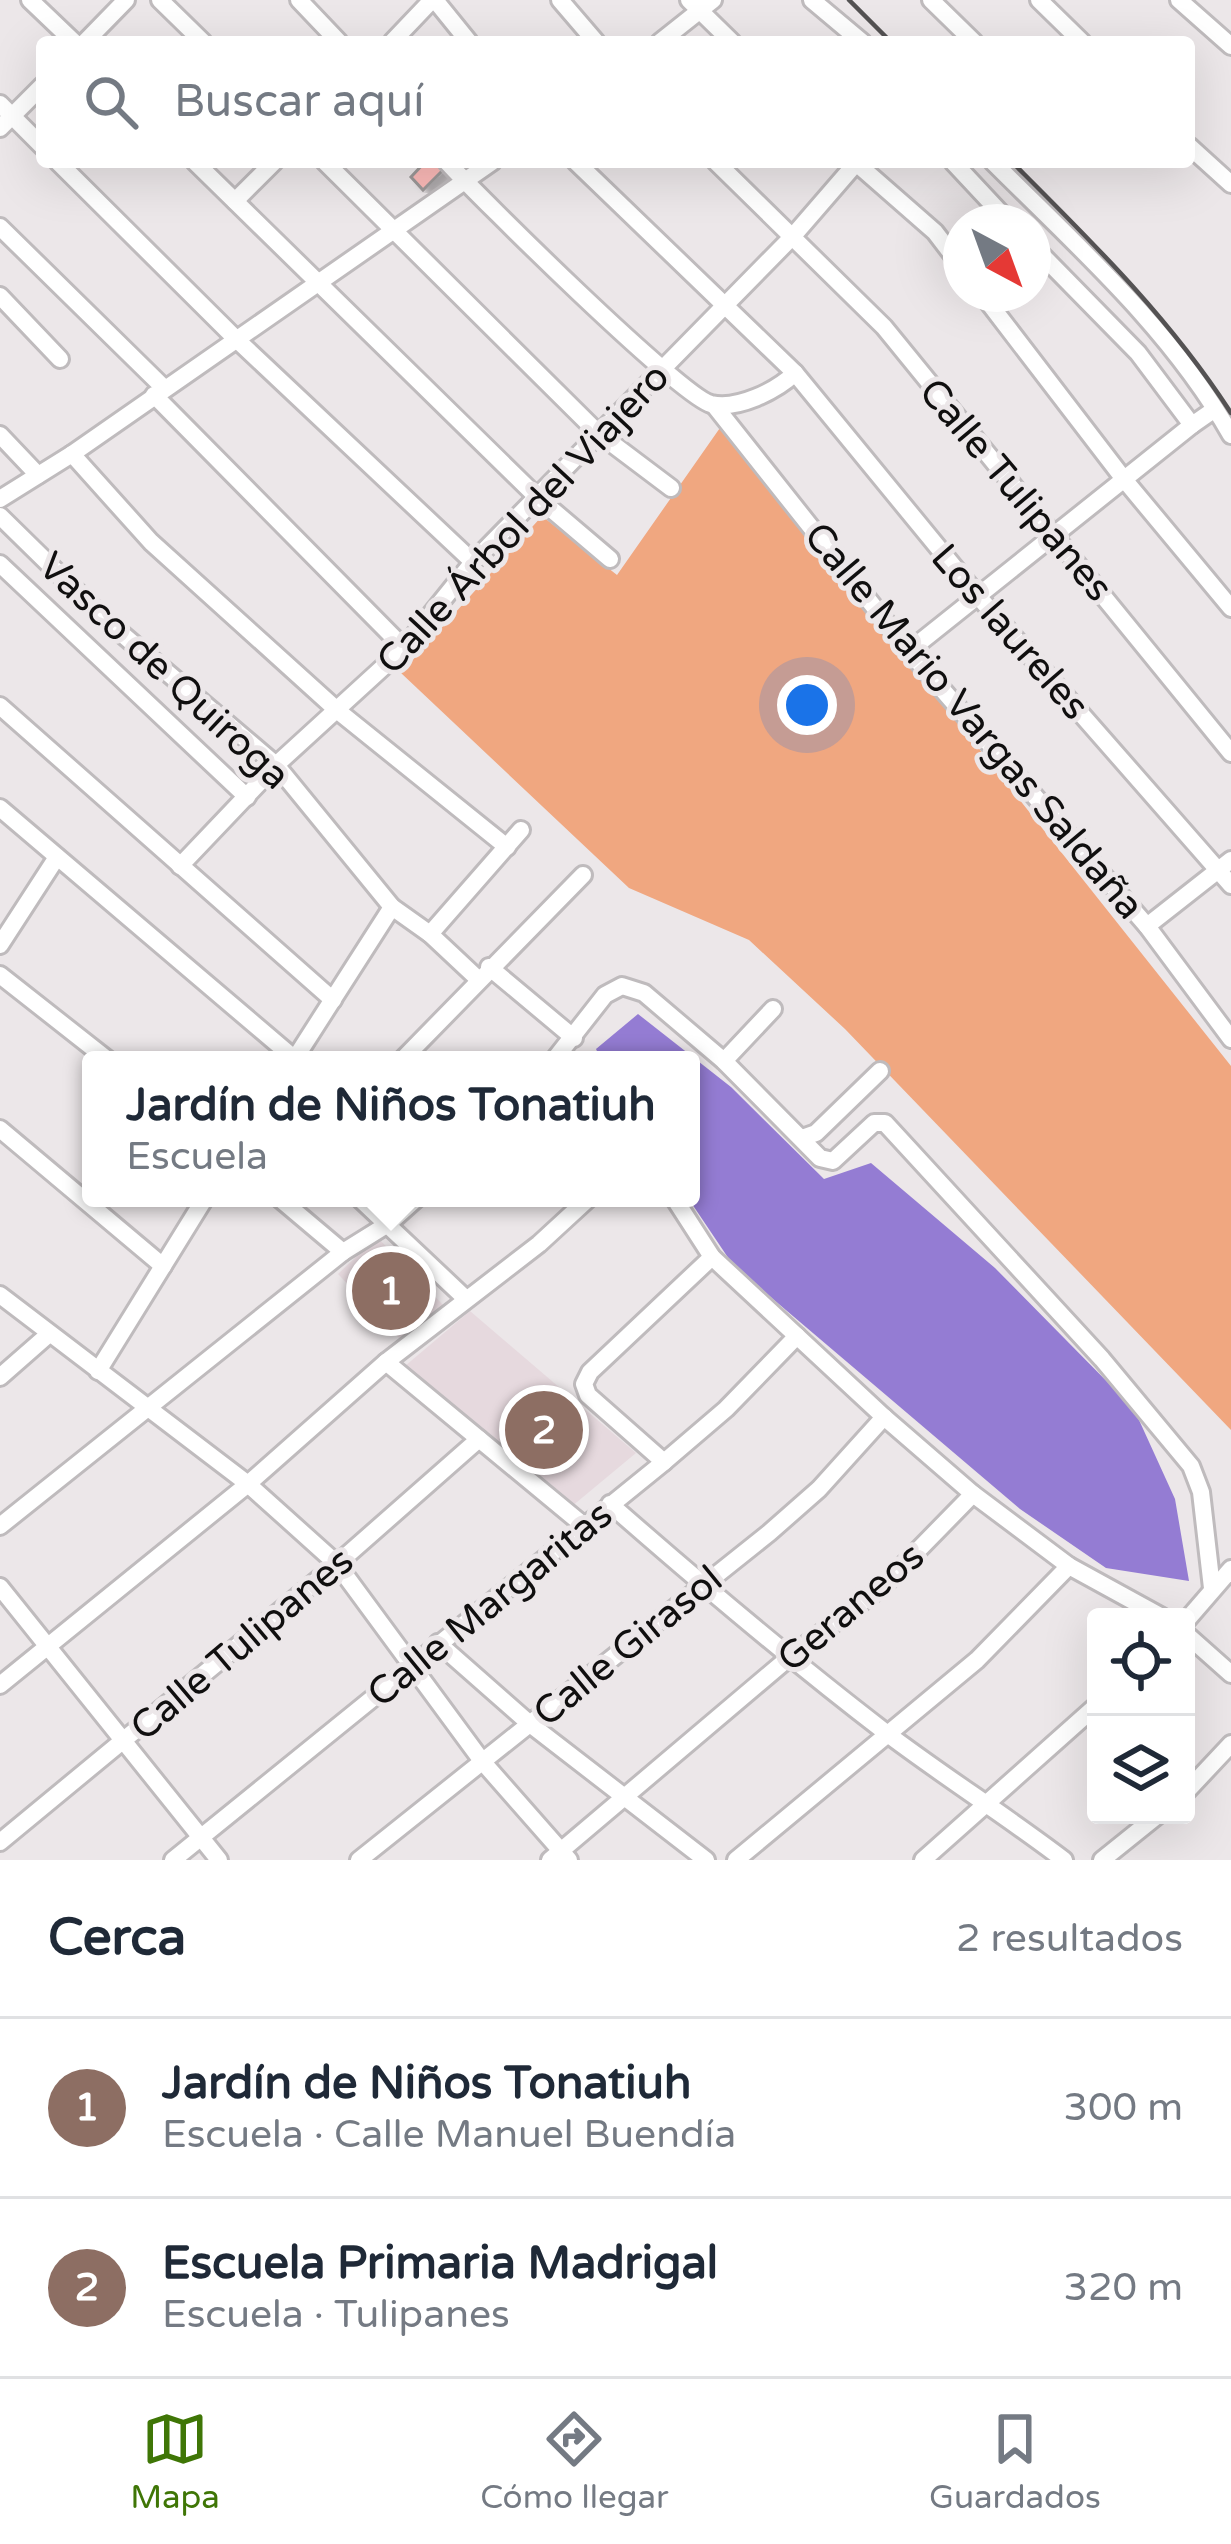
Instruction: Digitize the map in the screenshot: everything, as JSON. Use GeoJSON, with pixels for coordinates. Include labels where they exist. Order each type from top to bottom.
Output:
{"type":"FeatureCollection","features":[{"type":"Feature","properties":{"kind":"street"},"geometry":{"type":"LineString","coordinates":[[30,0],[68,36]]}},
{"type":"Feature","properties":{"kind":"street"},"geometry":{"type":"LineString","coordinates":[[91,36],[126,0]]}},
{"type":"Feature","properties":{"kind":"street"},"geometry":{"type":"LineString","coordinates":[[160,0],[197,36]]}},
{"type":"Feature","properties":{"kind":"street"},"geometry":{"type":"LineString","coordinates":[[299,0],[334,36]]}},
{"type":"Feature","properties":{"kind":"street"},"geometry":{"type":"LineString","coordinates":[[398,36],[433,0],[465,36]]}},
{"type":"Feature","properties":{"kind":"street"},"geometry":{"type":"LineString","coordinates":[[560,0],[591,36]]}},
{"type":"Feature","properties":{"kind":"street"},"geometry":{"type":"LineString","coordinates":[[812,0],[855,36]]}},
{"type":"Feature","properties":{"kind":"street"},"geometry":{"type":"LineString","coordinates":[[931,0],[968,36]]}},
{"type":"Feature","properties":{"kind":"street"},"geometry":{"type":"LineString","coordinates":[[1039,0],[1059,7],[1078,36]]}},
{"type":"Feature","properties":{"kind":"street"},"geometry":{"type":"LineString","coordinates":[[1179,0],[1231,46]]}},
{"type":"Feature","properties":{"kind":"street"},"geometry":{"type":"LineString","coordinates":[[666,36],[701,4],[726,36]]}},
{"type":"Feature","properties":{"kind":"street"},"geometry":{"type":"LineString","coordinates":[[36,91],[4,116],[36,141]]}},
{"type":"Feature","properties":{"kind":"street"},"geometry":{"type":"LineString","coordinates":[[1195,152],[1224,179],[1231,154]]}},
{"type":"Feature","properties":{"kind":"street"},"geometry":{"type":"LineString","coordinates":[[64,168],[235,338],[473,562]]}},
{"type":"Feature","properties":{"kind":"street"},"geometry":{"type":"LineString","coordinates":[[201,168],[537,497],[610,559]]}},
{"type":"Feature","properties":{"kind":"street"},"geometry":{"type":"LineString","coordinates":[[235,201],[268,168]]}},
{"type":"Feature","properties":{"kind":"street"},"geometry":{"type":"LineString","coordinates":[[331,168],[598,433],[670,488]]}},
{"type":"Feature","properties":{"kind":"street","name":"Calle Mario Vargas Saldaña"},"geometry":{"type":"LineString","coordinates":[[452,168],[662,368],[714,405],[909,651],[1147,926],[1231,1039]]}},
{"type":"Feature","properties":{"kind":"street"},"geometry":{"type":"LineString","coordinates":[[0,499],[483,168]]}},
{"type":"Feature","properties":{"kind":"street","name":"Los laureles"},"geometry":{"type":"LineString","coordinates":[[582,168],[795,373],[976,595],[1225,865],[1231,885]]}},
{"type":"Feature","properties":{"kind":"street","name":"Calle Tulipanes"},"geometry":{"type":"LineString","coordinates":[[722,168],[884,327],[1231,753]]}},
{"type":"Feature","properties":{"kind":"street","name":"Calle Árbol del Viajero"},"geometry":{"type":"LineString","coordinates":[[180,866],[276,765],[404,648],[473,562],[793,236],[851,168]]}},
{"type":"Feature","properties":{"kind":"street"},"geometry":{"type":"LineString","coordinates":[[863,168],[943,242]]}},
{"type":"Feature","properties":{"kind":"street"},"geometry":{"type":"LineString","coordinates":[[959,168],[992,204]]}},
{"type":"Feature","properties":{"kind":"street"},"geometry":{"type":"LineString","coordinates":[[999,168],[1112,280],[1182,361],[1231,435]]}},
{"type":"Feature","properties":{"kind":"street"},"geometry":{"type":"LineString","coordinates":[[0,227],[404,648]]}},
{"type":"Feature","properties":{"kind":"street"},"geometry":{"type":"LineString","coordinates":[[1051,264],[1138,353],[1192,425]]}},
{"type":"Feature","properties":{"kind":"street"},"geometry":{"type":"LineString","coordinates":[[0,296],[60,359]]}},
{"type":"Feature","properties":{"kind":"street"},"geometry":{"type":"LineString","coordinates":[[996,312],[1123,478],[1231,608]]}},
{"type":"Feature","properties":{"kind":"street"},"geometry":{"type":"LineString","coordinates":[[714,405],[756,397],[795,373]]}},
{"type":"Feature","properties":{"kind":"street"},"geometry":{"type":"LineString","coordinates":[[909,651],[1215,409]]}},
{"type":"Feature","properties":{"kind":"street"},"geometry":{"type":"LineString","coordinates":[[0,434],[38,475]]}},
{"type":"Feature","properties":{"kind":"street"},"geometry":{"type":"LineString","coordinates":[[72,454],[151,542],[338,711],[507,847]]}},
{"type":"Feature","properties":{"kind":"street","name":"Vasco de Quiroga"},"geometry":{"type":"LineString","coordinates":[[0,516],[109,622],[276,765],[392,907],[574,1038]]}},
{"type":"Feature","properties":{"kind":"street"},"geometry":{"type":"LineString","coordinates":[[0,564],[247,796]]}},
{"type":"Feature","properties":{"kind":"street"},"geometry":{"type":"LineString","coordinates":[[0,706],[332,1000]]}},
{"type":"Feature","properties":{"kind":"street"},"geometry":{"type":"LineString","coordinates":[[0,808],[285,1051]]}},
{"type":"Feature","properties":{"kind":"street"},"geometry":{"type":"LineString","coordinates":[[430,934],[521,830]]}},
{"type":"Feature","properties":{"kind":"street"},"geometry":{"type":"LineString","coordinates":[[0,945],[57,856]]}},
{"type":"Feature","properties":{"kind":"street"},"geometry":{"type":"LineString","coordinates":[[1147,926],[1225,865]]}},
{"type":"Feature","properties":{"kind":"street"},"geometry":{"type":"LineString","coordinates":[[410,1051],[583,875]]}},
{"type":"Feature","properties":{"kind":"street"},"geometry":{"type":"LineString","coordinates":[[299,1051],[392,907]]}},
{"type":"Feature","properties":{"kind":"street"},"geometry":{"type":"LineString","coordinates":[[0,975],[97,1051]]}},
{"type":"Feature","properties":{"kind":"street"},"geometry":{"type":"LineString","coordinates":[[562,1051],[605,995],[622,986],[644,993],[724,1061],[793,1136],[802,1138],[816,1133],[880,1071]]}},
{"type":"Feature","properties":{"kind":"street"},"geometry":{"type":"LineString","coordinates":[[724,1061],[773,1009]]}},
{"type":"Feature","properties":{"kind":"street"},"geometry":{"type":"LineString","coordinates":[[802,1138],[826,1162],[833,1161],[874,1123],[885,1123],[1102,1359],[1191,1466],[1201,1492],[1212,1588]]}},
{"type":"Feature","properties":{"kind":"street"},"geometry":{"type":"LineString","coordinates":[[0,1129],[82,1198]]}},
{"type":"Feature","properties":{"kind":"street"},"geometry":{"type":"LineString","coordinates":[[93,1207],[164,1266]]}},
{"type":"Feature","properties":{"kind":"street"},"geometry":{"type":"LineString","coordinates":[[98,1371],[200,1207]]}},
{"type":"Feature","properties":{"kind":"street"},"geometry":{"type":"LineString","coordinates":[[290,1207],[343,1252]]}},
{"type":"Feature","properties":{"kind":"street"},"geometry":{"type":"LineString","coordinates":[[369,1207],[466,1298]]}},
{"type":"Feature","properties":{"kind":"street"},"geometry":{"type":"LineString","coordinates":[[0,1526],[343,1252],[407,1207]]}},
{"type":"Feature","properties":{"kind":"street"},"geometry":{"type":"LineString","coordinates":[[0,1685],[579,1207]]}},
{"type":"Feature","properties":{"kind":"street"},"geometry":{"type":"LineString","coordinates":[[680,1207],[712,1257],[884,1418],[1069,1566],[1146,1608]]}},
{"type":"Feature","properties":{"kind":"street"},"geometry":{"type":"LineString","coordinates":[[664,1462],[588,1394],[584,1384],[590,1372],[712,1257]]}},
{"type":"Feature","properties":{"kind":"street"},"geometry":{"type":"LineString","coordinates":[[0,1295],[248,1484],[337,1564],[410,1667],[560,1857]]}},
{"type":"Feature","properties":{"kind":"street"},"geometry":{"type":"LineString","coordinates":[[0,1377],[49,1334]]}},
{"type":"Feature","properties":{"kind":"street","name":"Calle Margaritas"},"geometry":{"type":"LineString","coordinates":[[173,1860],[664,1462],[726,1409],[797,1336]]}},
{"type":"Feature","properties":{"kind":"street"},"geometry":{"type":"LineString","coordinates":[[386,1362],[583,1526]]}},
{"type":"Feature","properties":{"kind":"street","name":"Calle Girasol"},"geometry":{"type":"LineString","coordinates":[[359,1860],[819,1490],[884,1418]]}},
{"type":"Feature","properties":{"kind":"street","name":"Calle Tulipanes"},"geometry":{"type":"LineString","coordinates":[[0,1842],[337,1564],[479,1439]]}},
{"type":"Feature","properties":{"kind":"street","name":"Geraneos"},"geometry":{"type":"LineString","coordinates":[[560,1857],[791,1656],[883,1586],[974,1494]]}},
{"type":"Feature","properties":{"kind":"street"},"geometry":{"type":"LineString","coordinates":[[610,1504],[701,1584],[888,1734],[1064,1860]]}},
{"type":"Feature","properties":{"kind":"street"},"geometry":{"type":"LineString","coordinates":[[736,1860],[977,1660],[1069,1566]]}},
{"type":"Feature","properties":{"kind":"street"},"geometry":{"type":"LineString","coordinates":[[1195,1610],[1231,1569]]}},
{"type":"Feature","properties":{"kind":"street"},"geometry":{"type":"LineString","coordinates":[[0,1587],[219,1860]]}},
{"type":"Feature","properties":{"kind":"street"},"geometry":{"type":"LineString","coordinates":[[1195,1642],[1231,1674]]}},
{"type":"Feature","properties":{"kind":"street"},"geometry":{"type":"LineString","coordinates":[[437,1643],[530,1724],[706,1860]]}},
{"type":"Feature","properties":{"kind":"street"},"geometry":{"type":"LineString","coordinates":[[923,1860],[1087,1714]]}},
{"type":"Feature","properties":{"kind":"street"},"geometry":{"type":"LineString","coordinates":[[1195,1782],[1231,1744]]}},
{"type":"Feature","properties":{"kind":"street"},"geometry":{"type":"LineString","coordinates":[[1102,1860],[1147,1824]]}},
{"type":"Feature","properties":{"kind":"shaded area"},"geometry":{"type":"Polygon","coordinates":[[[722,425],[1231,1066],[1231,1430],[845,1029],[749,940],[629,888],[401,673],[542,516],[617,575],[722,425]]]}},
{"type":"Feature","properties":{"kind":"shaded area"},"geometry":{"type":"Polygon","coordinates":[[[638,1014],[685,1051],[597,1051],[638,1014]]]}},
{"type":"Feature","properties":{"kind":"shaded area"},"geometry":{"type":"Polygon","coordinates":[[[700,1063],[824,1179],[871,1163],[995,1268],[1134,1409],[1175,1499],[1189,1581],[1106,1568],[1020,1509],[733,1265],[694,1207],[700,1207],[700,1063]]]}},
{"type":"Feature","properties":{"kind":"shaded area"},"geometry":{"type":"Polygon","coordinates":[[[377,1237],[445,1307],[399,1338],[338,1274],[377,1237]]]}},
{"type":"Feature","properties":{"kind":"shaded area"},"geometry":{"type":"Polygon","coordinates":[[[470,1311],[636,1453],[571,1507],[405,1366],[470,1311]]]}},
{"type":"Feature","properties":{"kind":"building"},"geometry":{"type":"Polygon","coordinates":[[[419,168],[445,168],[423,190],[411,177],[419,168]]]}},
{"type":"Feature","properties":{"kind":"railway"},"geometry":{"type":"LineString","coordinates":[[849,0],[885,36]]}},
{"type":"Feature","properties":{"kind":"railway"},"geometry":{"type":"LineString","coordinates":[[1018,168],[1156,313],[1231,413]]}},
{"type":"Feature","properties":{"kind":"place","name":"Jardín de Niños Tonatiuh"},"geometry":{"type":"Point","coordinates":[391,1291]}},
{"type":"Feature","properties":{"kind":"place","name":"Escuela Primaria Madrigal"},"geometry":{"type":"Point","coordinates":[544,1430]}}]}
